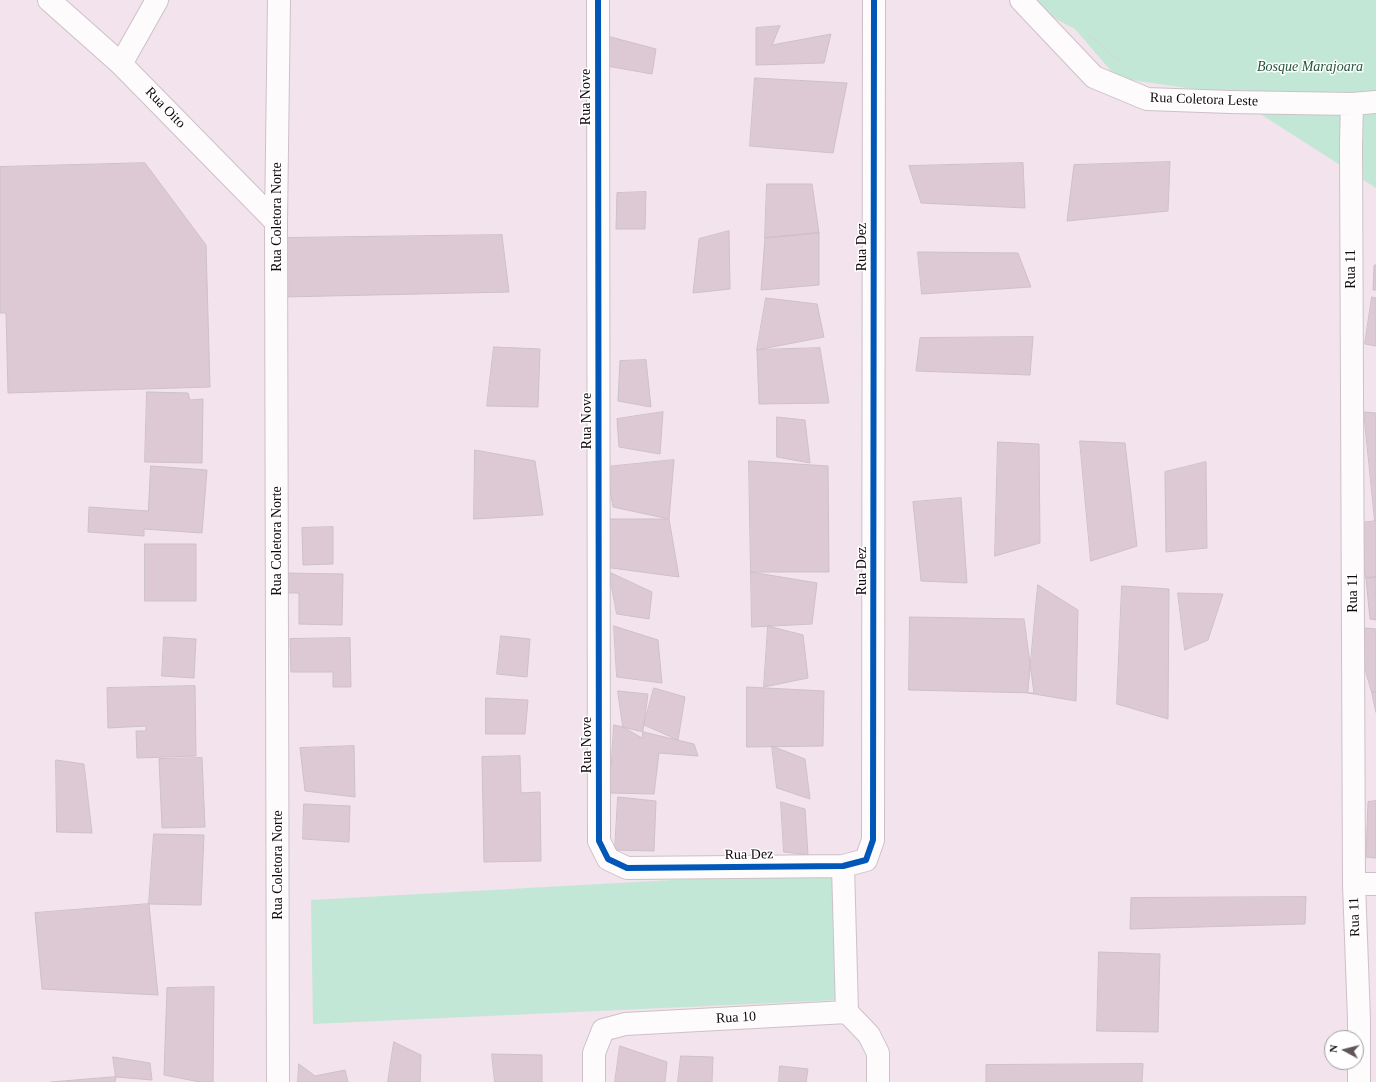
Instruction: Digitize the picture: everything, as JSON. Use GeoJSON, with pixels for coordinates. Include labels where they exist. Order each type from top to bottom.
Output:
{"type":"FeatureCollection","features":[{"type":"Feature","properties":{"kind":"street","name":"Rua Oito"},"geometry":{"type":"LineString","coordinates":[[49,0],[122,64],[276,222]]}},
{"type":"Feature","properties":{"kind":"street"},"geometry":{"type":"LineString","coordinates":[[122,64],[157,0]]}},
{"type":"Feature","properties":{"kind":"street","name":"Rua Coletora Norte"},"geometry":{"type":"LineString","coordinates":[[278,1082],[276,222],[279,0]]}},
{"type":"Feature","properties":{"kind":"street","name":"Rua Nove"},"geometry":{"type":"LineString","coordinates":[[598,0],[599,841]]}},
{"type":"Feature","properties":{"kind":"street","name":"Rua Dez"},"geometry":{"type":"LineString","coordinates":[[599,841],[608,859],[627,868],[844,866],[866,860],[873,840],[874,0]]}},
{"type":"Feature","properties":{"kind":"street","name":"Rua Coletora Leste"},"geometry":{"type":"LineString","coordinates":[[1021,0],[1094,77],[1147,98],[1230,102],[1352,104],[1376,102]]}},
{"type":"Feature","properties":{"kind":"street","name":"Rua 11"},"geometry":{"type":"LineString","coordinates":[[1352,104],[1354,884],[1367,1019],[1359,1082]]}},
{"type":"Feature","properties":{"kind":"street"},"geometry":{"type":"LineString","coordinates":[[844,866],[847,1012],[869,1035],[878,1053],[878,1082]]}},
{"type":"Feature","properties":{"kind":"street"},"geometry":{"type":"LineString","coordinates":[[1354,884],[1376,884]]}},
{"type":"Feature","properties":{"kind":"street","name":"Rua 10"},"geometry":{"type":"LineString","coordinates":[[594,1082],[594,1053],[604,1030],[625,1024],[847,1012]]}},
{"type":"Feature","properties":{"kind":"path"},"geometry":{"type":"LineString","coordinates":[[1085,32],[1120,61]]}},
{"type":"Feature","properties":{"kind":"green space","name":"Bosque Marajoara"},"geometry":{"type":"Polygon","coordinates":[[[1020,0],[1376,0],[1376,188],[1229,94],[1117,78],[1075,29],[1020,0]]]}},
{"type":"Feature","properties":{"kind":"green space"},"geometry":{"type":"Polygon","coordinates":[[[835,871],[839,1000],[313,1024],[311,900],[835,871]]]}},
{"type":"Feature","properties":{"kind":"building"},"geometry":{"type":"Polygon","coordinates":[[[780,26],[772,45],[831,34],[824,63],[756,65],[756,28],[780,26]]]}},
{"type":"Feature","properties":{"kind":"building"},"geometry":{"type":"Polygon","coordinates":[[[607,36],[656,49],[652,74],[607,66],[607,36]]]}},
{"type":"Feature","properties":{"kind":"building"},"geometry":{"type":"Polygon","coordinates":[[[755,78],[847,83],[833,153],[750,146],[755,78]]]}},
{"type":"Feature","properties":{"kind":"building"},"geometry":{"type":"Polygon","coordinates":[[[1170,162],[1168,211],[1067,221],[1074,165],[1170,162]]]}},
{"type":"Feature","properties":{"kind":"building"},"geometry":{"type":"Polygon","coordinates":[[[145,163],[206,245],[210,387],[8,393],[6,313],[0,313],[0,167],[145,163]]]}},
{"type":"Feature","properties":{"kind":"building"},"geometry":{"type":"Polygon","coordinates":[[[1023,163],[1025,208],[921,203],[909,166],[1023,163]]]}},
{"type":"Feature","properties":{"kind":"building"},"geometry":{"type":"Polygon","coordinates":[[[767,184],[812,184],[819,233],[765,238],[767,184]]]}},
{"type":"Feature","properties":{"kind":"building"},"geometry":{"type":"Polygon","coordinates":[[[646,192],[645,229],[616,229],[617,193],[646,192]]]}},
{"type":"Feature","properties":{"kind":"building"},"geometry":{"type":"Polygon","coordinates":[[[729,231],[730,289],[693,293],[699,239],[729,231]]]}},
{"type":"Feature","properties":{"kind":"building"},"geometry":{"type":"Polygon","coordinates":[[[819,233],[819,285],[761,290],[765,238],[819,233]]]}},
{"type":"Feature","properties":{"kind":"building"},"geometry":{"type":"Polygon","coordinates":[[[502,235],[509,292],[283,297],[285,238],[502,235]]]}},
{"type":"Feature","properties":{"kind":"building"},"geometry":{"type":"Polygon","coordinates":[[[918,252],[1018,253],[1031,287],[922,294],[918,252]]]}},
{"type":"Feature","properties":{"kind":"building"},"geometry":{"type":"Polygon","coordinates":[[[1376,265],[1376,290],[1373,290],[1374,266],[1376,265]]]}},
{"type":"Feature","properties":{"kind":"building"},"geometry":{"type":"Polygon","coordinates":[[[1372,297],[1376,298],[1376,346],[1365,344],[1372,297]]]}},
{"type":"Feature","properties":{"kind":"building"},"geometry":{"type":"Polygon","coordinates":[[[766,298],[817,304],[824,337],[757,350],[766,298]]]}},
{"type":"Feature","properties":{"kind":"building"},"geometry":{"type":"Polygon","coordinates":[[[1033,337],[1030,375],[916,371],[920,338],[1033,337]]]}},
{"type":"Feature","properties":{"kind":"building"},"geometry":{"type":"Polygon","coordinates":[[[494,347],[540,349],[538,407],[487,406],[494,347]]]}},
{"type":"Feature","properties":{"kind":"building"},"geometry":{"type":"Polygon","coordinates":[[[820,348],[829,403],[759,404],[757,350],[820,348]]]}},
{"type":"Feature","properties":{"kind":"building"},"geometry":{"type":"Polygon","coordinates":[[[646,360],[651,407],[618,401],[620,361],[646,360]]]}},
{"type":"Feature","properties":{"kind":"building"},"geometry":{"type":"Polygon","coordinates":[[[147,392],[188,393],[190,400],[203,399],[202,463],[145,462],[147,392]]]}},
{"type":"Feature","properties":{"kind":"building"},"geometry":{"type":"Polygon","coordinates":[[[663,412],[660,454],[619,447],[617,419],[663,412]]]}},
{"type":"Feature","properties":{"kind":"building"},"geometry":{"type":"Polygon","coordinates":[[[1364,412],[1376,413],[1376,521],[1375,521],[1364,412]]]}},
{"type":"Feature","properties":{"kind":"building"},"geometry":{"type":"Polygon","coordinates":[[[777,417],[805,420],[810,463],[777,457],[777,417]]]}},
{"type":"Feature","properties":{"kind":"building"},"geometry":{"type":"Polygon","coordinates":[[[1080,441],[1125,443],[1137,546],[1091,561],[1080,441]]]}},
{"type":"Feature","properties":{"kind":"building"},"geometry":{"type":"Polygon","coordinates":[[[998,442],[1039,444],[1040,543],[995,556],[998,442]]]}},
{"type":"Feature","properties":{"kind":"building"},"geometry":{"type":"Polygon","coordinates":[[[475,450],[535,461],[543,515],[474,519],[475,450]]]}},
{"type":"Feature","properties":{"kind":"building"},"geometry":{"type":"Polygon","coordinates":[[[674,460],[669,519],[613,507],[606,467],[674,460]]]}},
{"type":"Feature","properties":{"kind":"building"},"geometry":{"type":"Polygon","coordinates":[[[749,461],[828,466],[829,572],[751,572],[749,461]]]}},
{"type":"Feature","properties":{"kind":"building"},"geometry":{"type":"Polygon","coordinates":[[[1206,462],[1207,548],[1166,552],[1165,472],[1206,462]]]}},
{"type":"Feature","properties":{"kind":"building"},"geometry":{"type":"Polygon","coordinates":[[[151,466],[207,470],[202,533],[144,529],[144,536],[88,532],[89,507],[148,511],[151,466]]]}},
{"type":"Feature","properties":{"kind":"building"},"geometry":{"type":"Polygon","coordinates":[[[961,498],[967,583],[921,581],[913,502],[961,498]]]}},
{"type":"Feature","properties":{"kind":"building"},"geometry":{"type":"Polygon","coordinates":[[[606,519],[669,519],[679,577],[604,567],[606,519]]]}},
{"type":"Feature","properties":{"kind":"building"},"geometry":{"type":"Polygon","coordinates":[[[1376,521],[1376,577],[1366,578],[1353,524],[1376,521]]]}},
{"type":"Feature","properties":{"kind":"building"},"geometry":{"type":"Polygon","coordinates":[[[333,527],[333,564],[303,565],[302,528],[333,527]]]}},
{"type":"Feature","properties":{"kind":"building"},"geometry":{"type":"Polygon","coordinates":[[[145,544],[196,544],[196,601],[145,601],[145,544]]]}},
{"type":"Feature","properties":{"kind":"building"},"geometry":{"type":"Polygon","coordinates":[[[609,572],[652,592],[649,619],[617,614],[609,572]]]}},
{"type":"Feature","properties":{"kind":"building"},"geometry":{"type":"Polygon","coordinates":[[[751,572],[817,583],[812,624],[752,627],[751,572]]]}},
{"type":"Feature","properties":{"kind":"building"},"geometry":{"type":"Polygon","coordinates":[[[283,573],[343,574],[342,625],[299,624],[299,593],[283,593],[283,573]]]}},
{"type":"Feature","properties":{"kind":"building"},"geometry":{"type":"Polygon","coordinates":[[[1376,577],[1376,620],[1370,619],[1366,578],[1376,577]]]}},
{"type":"Feature","properties":{"kind":"building"},"geometry":{"type":"Polygon","coordinates":[[[1038,585],[1078,610],[1076,701],[1028,693],[1038,585]]]}},
{"type":"Feature","properties":{"kind":"building"},"geometry":{"type":"Polygon","coordinates":[[[1122,586],[1169,589],[1168,719],[1117,704],[1122,586]]]}},
{"type":"Feature","properties":{"kind":"building"},"geometry":{"type":"Polygon","coordinates":[[[1178,593],[1223,594],[1208,640],[1185,650],[1178,593]]]}},
{"type":"Feature","properties":{"kind":"building"},"geometry":{"type":"Polygon","coordinates":[[[910,617],[1024,619],[1034,693],[909,690],[910,617]]]}},
{"type":"Feature","properties":{"kind":"building"},"geometry":{"type":"Polygon","coordinates":[[[614,626],[658,640],[662,683],[617,677],[614,626]]]}},
{"type":"Feature","properties":{"kind":"building"},"geometry":{"type":"Polygon","coordinates":[[[768,626],[803,635],[808,678],[764,687],[768,626]]]}},
{"type":"Feature","properties":{"kind":"building"},"geometry":{"type":"Polygon","coordinates":[[[1353,627],[1376,629],[1376,692],[1372,692],[1353,627]]]}},
{"type":"Feature","properties":{"kind":"building"},"geometry":{"type":"Polygon","coordinates":[[[501,636],[530,639],[527,677],[497,674],[501,636]]]}},
{"type":"Feature","properties":{"kind":"building"},"geometry":{"type":"Polygon","coordinates":[[[164,637],[196,639],[194,678],[162,676],[164,637]]]}},
{"type":"Feature","properties":{"kind":"building"},"geometry":{"type":"Polygon","coordinates":[[[350,638],[351,687],[333,687],[333,672],[291,672],[290,639],[350,638]]]}},
{"type":"Feature","properties":{"kind":"building"},"geometry":{"type":"Polygon","coordinates":[[[195,686],[196,756],[137,758],[136,731],[146,731],[146,726],[108,728],[107,688],[195,686]]]}},
{"type":"Feature","properties":{"kind":"building"},"geometry":{"type":"Polygon","coordinates":[[[747,687],[824,691],[823,746],[747,747],[747,687]]]}},
{"type":"Feature","properties":{"kind":"building"},"geometry":{"type":"Polygon","coordinates":[[[654,688],[685,697],[678,740],[644,725],[654,688]]]}},
{"type":"Feature","properties":{"kind":"building"},"geometry":{"type":"Polygon","coordinates":[[[618,691],[648,694],[642,738],[623,727],[618,691]]]}},
{"type":"Feature","properties":{"kind":"building"},"geometry":{"type":"Polygon","coordinates":[[[1372,692],[1376,692],[1376,712],[1372,692]]]}},
{"type":"Feature","properties":{"kind":"building"},"geometry":{"type":"Polygon","coordinates":[[[486,698],[528,700],[525,734],[486,734],[486,698]]]}},
{"type":"Feature","properties":{"kind":"building"},"geometry":{"type":"Polygon","coordinates":[[[614,725],[694,744],[698,756],[659,753],[654,794],[610,793],[614,725]]]}},
{"type":"Feature","properties":{"kind":"building"},"geometry":{"type":"Polygon","coordinates":[[[354,746],[355,797],[305,791],[300,748],[354,746]]]}},
{"type":"Feature","properties":{"kind":"building"},"geometry":{"type":"Polygon","coordinates":[[[772,746],[805,759],[810,799],[777,788],[772,746]]]}},
{"type":"Feature","properties":{"kind":"building"},"geometry":{"type":"Polygon","coordinates":[[[520,756],[521,793],[540,792],[541,861],[484,862],[482,757],[520,756]]]}},
{"type":"Feature","properties":{"kind":"building"},"geometry":{"type":"Polygon","coordinates":[[[202,758],[205,827],[162,828],[159,759],[202,758]]]}},
{"type":"Feature","properties":{"kind":"building"},"geometry":{"type":"Polygon","coordinates":[[[56,760],[84,764],[92,833],[57,832],[56,760]]]}},
{"type":"Feature","properties":{"kind":"building"},"geometry":{"type":"Polygon","coordinates":[[[618,797],[656,801],[654,851],[615,850],[618,797]]]}},
{"type":"Feature","properties":{"kind":"building"},"geometry":{"type":"Polygon","coordinates":[[[1376,801],[1376,858],[1366,857],[1368,802],[1376,801]]]}},
{"type":"Feature","properties":{"kind":"building"},"geometry":{"type":"Polygon","coordinates":[[[781,802],[805,809],[808,855],[784,852],[781,802]]]}},
{"type":"Feature","properties":{"kind":"building"},"geometry":{"type":"Polygon","coordinates":[[[304,804],[350,806],[349,842],[303,839],[304,804]]]}},
{"type":"Feature","properties":{"kind":"building"},"geometry":{"type":"Polygon","coordinates":[[[154,834],[204,835],[201,905],[149,904],[154,834]]]}},
{"type":"Feature","properties":{"kind":"building"},"geometry":{"type":"Polygon","coordinates":[[[1306,897],[1305,924],[1130,929],[1131,898],[1306,897]]]}},
{"type":"Feature","properties":{"kind":"building"},"geometry":{"type":"Polygon","coordinates":[[[149,904],[158,995],[42,989],[35,913],[149,904]]]}},
{"type":"Feature","properties":{"kind":"building"},"geometry":{"type":"Polygon","coordinates":[[[1099,952],[1160,954],[1158,1032],[1097,1031],[1099,952]]]}},
{"type":"Feature","properties":{"kind":"building"},"geometry":{"type":"Polygon","coordinates":[[[214,987],[213,1082],[200,1082],[164,1075],[167,988],[214,987]]]}},
{"type":"Feature","properties":{"kind":"building"},"geometry":{"type":"Polygon","coordinates":[[[394,1042],[421,1055],[420,1082],[388,1082],[394,1042]]]}},
{"type":"Feature","properties":{"kind":"building"},"geometry":{"type":"Polygon","coordinates":[[[620,1046],[667,1062],[665,1082],[615,1082],[620,1046]]]}},
{"type":"Feature","properties":{"kind":"building"},"geometry":{"type":"Polygon","coordinates":[[[492,1054],[542,1055],[542,1082],[495,1082],[492,1054]]]}},
{"type":"Feature","properties":{"kind":"building"},"geometry":{"type":"Polygon","coordinates":[[[681,1056],[713,1057],[712,1082],[678,1082],[681,1056]]]}},
{"type":"Feature","properties":{"kind":"building"},"geometry":{"type":"Polygon","coordinates":[[[113,1057],[150,1063],[152,1080],[116,1077],[113,1057]]]}},
{"type":"Feature","properties":{"kind":"building"},"geometry":{"type":"Polygon","coordinates":[[[299,1064],[315,1076],[345,1070],[348,1082],[298,1082],[299,1064]]]}},
{"type":"Feature","properties":{"kind":"building"},"geometry":{"type":"Polygon","coordinates":[[[1143,1064],[1142,1082],[986,1082],[986,1065],[1143,1064]]]}},
{"type":"Feature","properties":{"kind":"building"},"geometry":{"type":"Polygon","coordinates":[[[780,1066],[808,1069],[806,1082],[779,1082],[780,1066]]]}},
{"type":"Feature","properties":{"kind":"building"},"geometry":{"type":"Polygon","coordinates":[[[116,1077],[115,1082],[51,1082],[116,1077]]]}},
{"type":"Feature","properties":{"kind":"cycle path"},"geometry":{"type":"LineString","coordinates":[[598,0],[599,841],[608,859],[627,868],[843,866],[866,860],[873,840],[874,0]]}}]}
